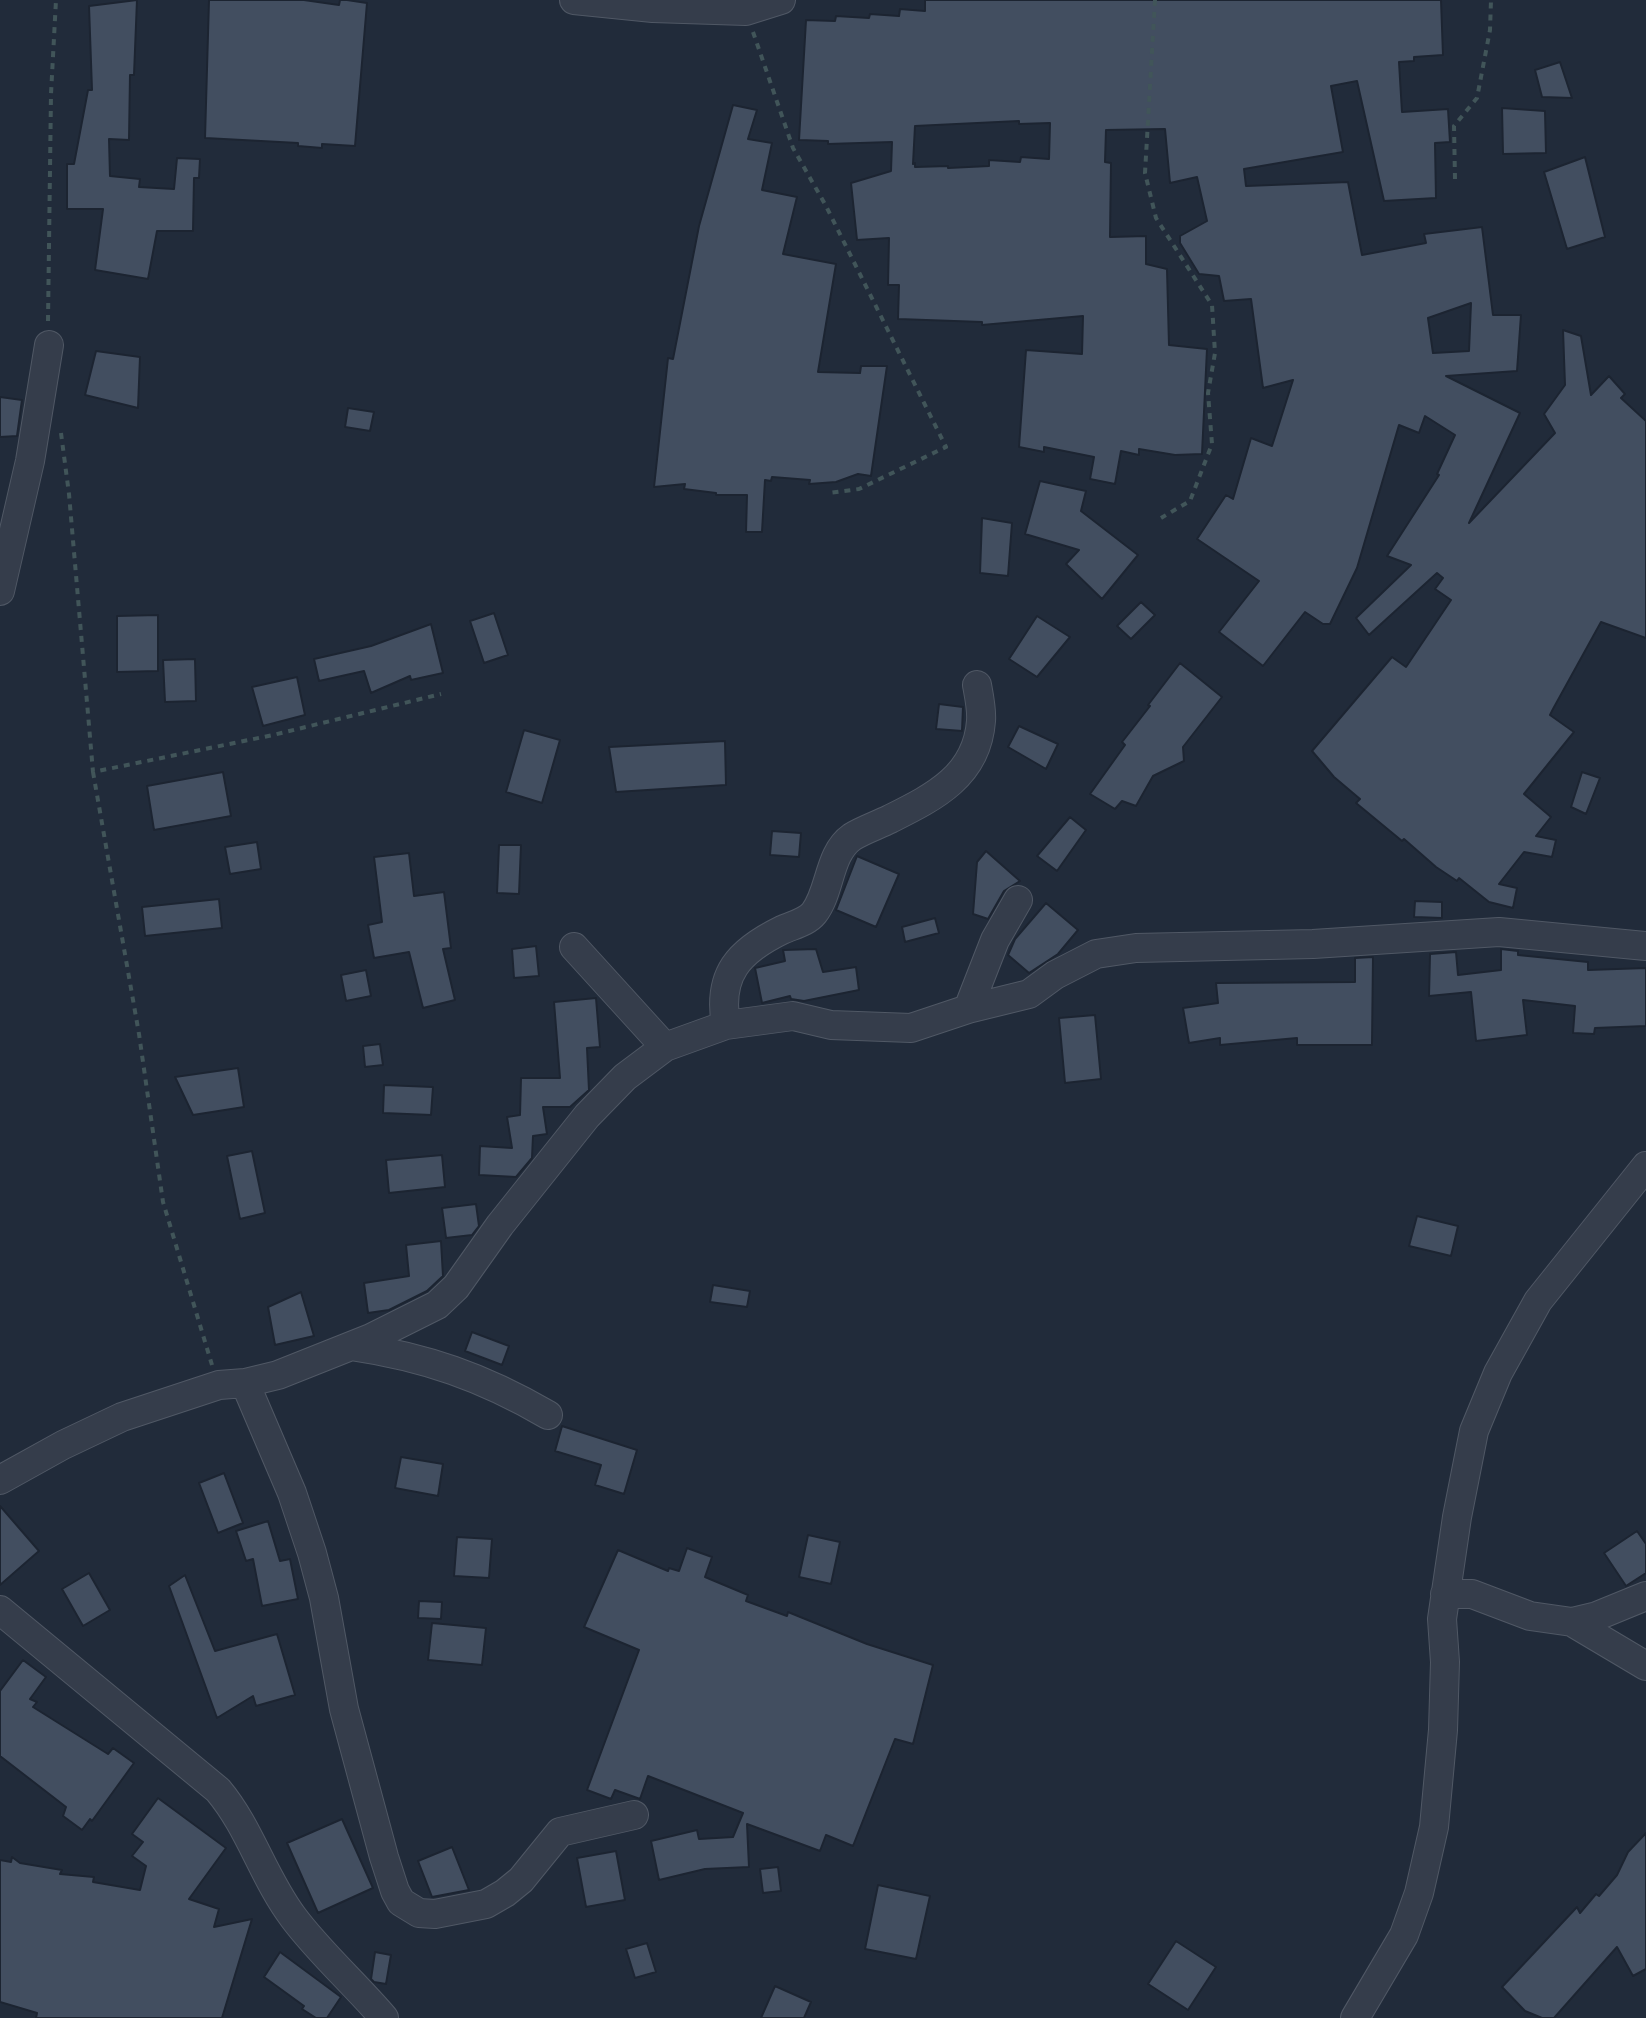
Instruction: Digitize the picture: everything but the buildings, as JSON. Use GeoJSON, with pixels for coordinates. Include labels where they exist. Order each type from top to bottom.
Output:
{"type":"FeatureCollection","features":[{"type":"Feature","properties":{"kind":"street"},"geometry":{"type":"LineString","coordinates":[[574,0],[653,8],[746,11],[781,0]]}},
{"type":"Feature","properties":{"kind":"street"},"geometry":{"type":"LineString","coordinates":[[0,591],[30,461],[49,345]]}},
{"type":"Feature","properties":{"kind":"street"},"geometry":{"type":"LineString","coordinates":[[726,1025],[722,1004],[726,983],[740,957],[751,946],[811,917],[826,892],[838,853],[851,838],[939,793],[964,771],[976,744],[981,721],[977,685]]}},
{"type":"Feature","properties":{"kind":"street"},"geometry":{"type":"LineString","coordinates":[[968,1009],[995,940],[1018,900]]}},
{"type":"Feature","properties":{"kind":"street"},"geometry":{"type":"LineString","coordinates":[[0,1480],[122,1417],[232,1384],[278,1375],[400,1325],[437,1305],[456,1287],[500,1225],[587,1116],[625,1077],[665,1047],[726,1025],[793,1016],[831,1025],[911,1028],[968,1009],[1029,994],[1055,975],[1096,954],[1136,948],[1313,944],[1499,932],[1646,946]]}},
{"type":"Feature","properties":{"kind":"street"},"geometry":{"type":"LineString","coordinates":[[574,947],[665,1047]]}},
{"type":"Feature","properties":{"kind":"street"},"geometry":{"type":"LineString","coordinates":[[1355,2018],[1404,1935],[1419,1893],[1434,1827],[1443,1730],[1445,1662],[1442,1619],[1474,1431],[1498,1373],[1538,1301],[1646,1166]]}},
{"type":"Feature","properties":{"kind":"street"},"geometry":{"type":"LineString","coordinates":[[350,1346],[392,1352],[460,1371],[512,1394],[548,1415]]}},
{"type":"Feature","properties":{"kind":"street"},"geometry":{"type":"LineString","coordinates":[[232,1384],[292,1493],[312,1553],[324,1598],[344,1709],[384,1857],[401,1902],[419,1913],[435,1914],[486,1904],[521,1880],[560,1832],[634,1815]]}},
{"type":"Feature","properties":{"kind":"street"},"geometry":{"type":"LineString","coordinates":[[1445,1594],[1472,1594],[1530,1616],[1572,1622],[1597,1616],[1646,1596]]}},
{"type":"Feature","properties":{"kind":"street"},"geometry":{"type":"LineString","coordinates":[[0,1610],[218,1790],[237,1814],[262,1869],[293,1918],[384,2018]]}},
{"type":"Feature","properties":{"kind":"street"},"geometry":{"type":"LineString","coordinates":[[1572,1622],[1646,1666]]}},
{"type":"Feature","properties":{"kind":"path"},"geometry":{"type":"LineString","coordinates":[[49,345],[51,94],[56,0]]}},
{"type":"Feature","properties":{"kind":"path"},"geometry":{"type":"LineString","coordinates":[[1155,0],[1145,173],[1156,218],[1212,305],[1215,353],[1208,393],[1212,444],[1190,501],[1161,518]]}},
{"type":"Feature","properties":{"kind":"path"},"geometry":{"type":"LineString","coordinates":[[1455,179],[1454,126],[1477,98],[1490,30],[1491,0]]}},
{"type":"Feature","properties":{"kind":"path"},"geometry":{"type":"LineString","coordinates":[[746,11],[793,148],[826,206],[946,447],[859,489],[829,493]]}},
{"type":"Feature","properties":{"kind":"path"},"geometry":{"type":"LineString","coordinates":[[59,420],[69,494],[93,772],[139,1034],[163,1202],[232,1384]]}},
{"type":"Feature","properties":{"kind":"path"},"geometry":{"type":"LineString","coordinates":[[93,772],[273,735],[441,694]]}}]}
